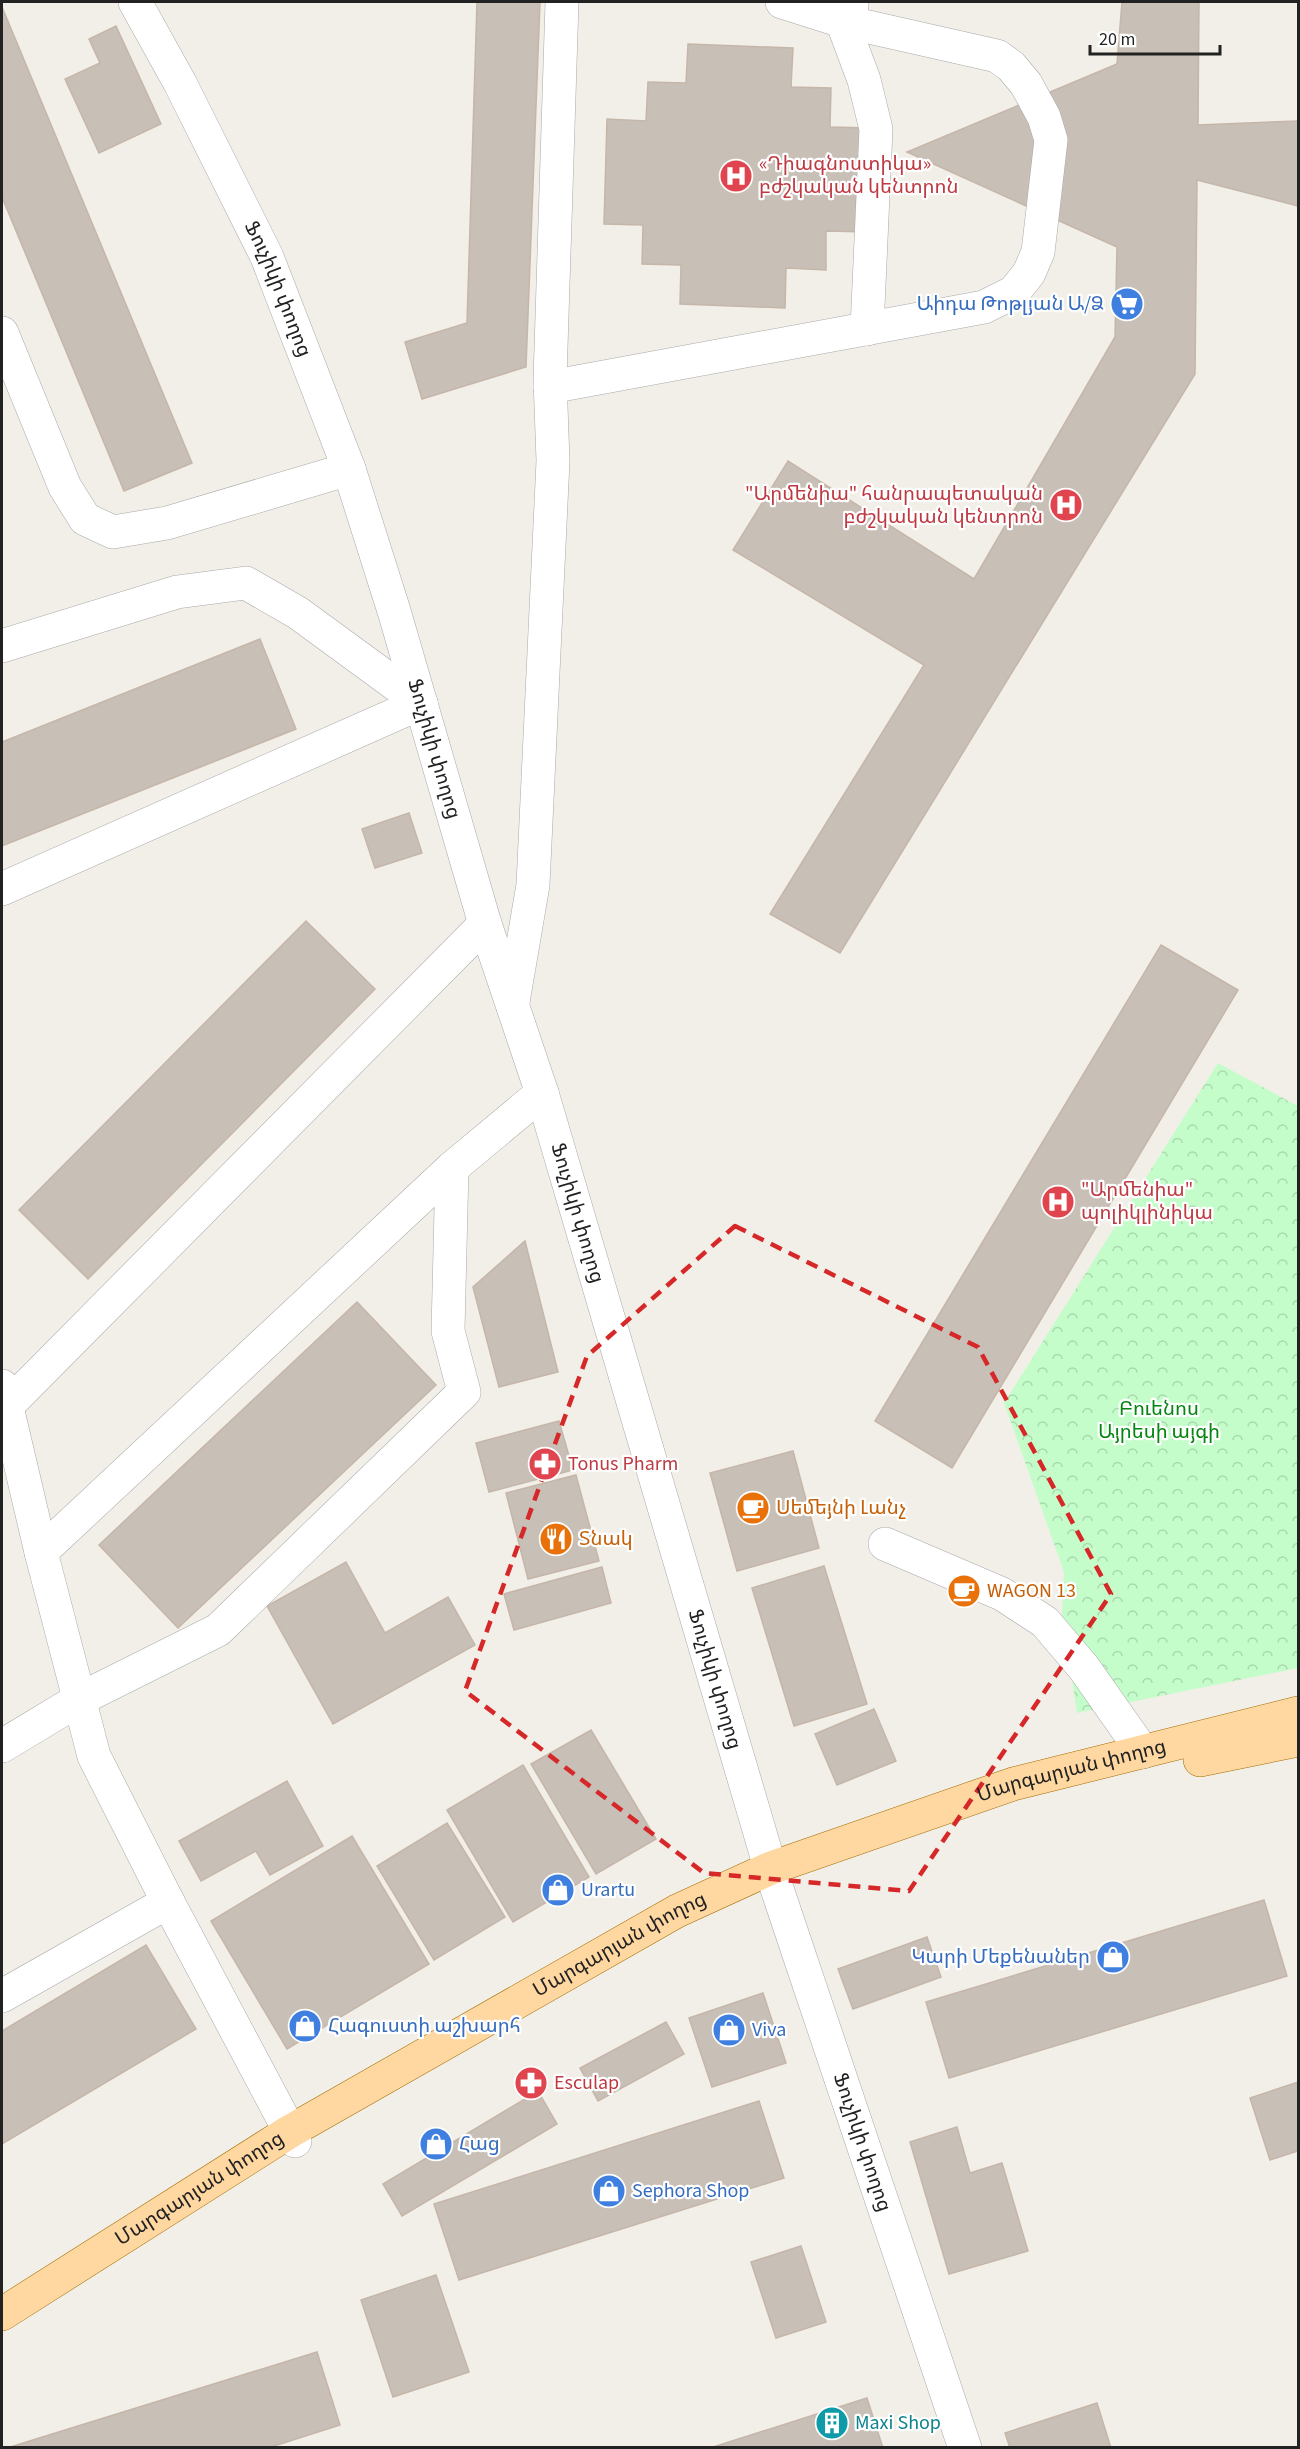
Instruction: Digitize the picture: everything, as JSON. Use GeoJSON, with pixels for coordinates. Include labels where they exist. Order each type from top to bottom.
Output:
{"type":"FeatureCollection","features":[{"type":"Feature","properties":{"kind":"main road","name":"Մարգարյան փողոց"},"geometry":{"type":"LineString","coordinates":[[2,2314],[292,2136],[682,1920],[772,1873],[1017,1783],[1299,1713]]}},
{"type":"Feature","properties":{"kind":"main road","name":"Մարգարյան փողոց"},"geometry":{"type":"LineString","coordinates":[[772,1873],[1021,1795],[1299,1740]]}},
{"type":"Feature","properties":{"kind":"main road","name":"Մարգարյան փողոց"},"geometry":{"type":"LineString","coordinates":[[2,2327],[292,2136]]}},
{"type":"Feature","properties":{"kind":"street","name":"Ֆուչիկի փողոց"},"geometry":{"type":"LineString","coordinates":[[135,2],[180,83],[267,257],[349,469],[421,703],[485,924],[542,1093],[772,1873],[965,2448]]}},
{"type":"Feature","properties":{"kind":"street"},"geometry":{"type":"LineString","coordinates":[[513,1005],[532,885],[553,461],[550,387],[562,2]]}},
{"type":"Feature","properties":{"kind":"street"},"geometry":{"type":"LineString","coordinates":[[550,387],[984,308],[1014,292],[1029,273],[1038,252],[1051,140],[1044,117],[1026,84],[1011,66],[997,56],[848,11],[782,2]]}},
{"type":"Feature","properties":{"kind":"street"},"geometry":{"type":"LineString","coordinates":[[848,11],[876,129],[867,329]]}},
{"type":"Feature","properties":{"kind":"street"},"geometry":{"type":"LineString","coordinates":[[5,353],[65,487],[86,519],[113,532],[167,523],[349,469]]}},
{"type":"Feature","properties":{"kind":"street"},"geometry":{"type":"LineString","coordinates":[[2,646],[177,592],[246,583],[298,613],[421,703],[2,889]]}},
{"type":"Feature","properties":{"kind":"street"},"geometry":{"type":"LineString","coordinates":[[292,2136],[168,1902],[94,1756],[3,1400],[485,924]]}},
{"type":"Feature","properties":{"kind":"street"},"geometry":{"type":"LineString","coordinates":[[41,1552],[452,1168],[542,1093]]}},
{"type":"Feature","properties":{"kind":"street"},"geometry":{"type":"LineString","coordinates":[[2,1746],[80,1699],[218,1630],[464,1392],[448,1331],[452,1168]]}},
{"type":"Feature","properties":{"kind":"street"},"geometry":{"type":"LineString","coordinates":[[885,1544],[1002,1594],[1045,1622],[1084,1668],[1143,1752]]}},
{"type":"Feature","properties":{"kind":"street"},"geometry":{"type":"LineString","coordinates":[[2,1996],[168,1902]]}},
{"type":"Feature","properties":{"kind":"highlighted area"},"geometry":{"type":"Polygon","coordinates":[[[735,1226],[978,1347],[1111,1594],[909,1891],[704,1873],[465,1691],[587,1356],[735,1226]]]}},
{"type":"Feature","properties":{"kind":"green space","name":"Բուենոս Այրեսի այգի"},"geometry":{"type":"Polygon","coordinates":[[[1218,1063],[1298,1106],[1298,1668],[1077,1713],[1062,1613],[1064,1572],[1004,1403],[1218,1063]]]}},
{"type":"Feature","properties":{"kind":"building"},"geometry":{"type":"Polygon","coordinates":[[[477,2],[540,2],[526,367],[422,399],[405,342],[467,323],[477,2]]]}},
{"type":"Feature","properties":{"kind":"building","name":"\"Արմենիա\" հանրապետական բժշկական կենտրոն"},"geometry":{"type":"Polygon","coordinates":[[[1122,2],[1199,2],[1198,125],[1298,121],[1298,206],[1197,180],[1195,374],[840,953],[770,914],[924,665],[733,550],[788,461],[974,579],[1115,337],[1117,247],[907,152],[1117,64],[1122,2]]]}},
{"type":"Feature","properties":{"kind":"building"},"geometry":{"type":"Polygon","coordinates":[[[2,7],[192,463],[124,491],[2,197],[2,7]]]}},
{"type":"Feature","properties":{"kind":"building"},"geometry":{"type":"Polygon","coordinates":[[[116,26],[161,124],[99,153],[65,79],[100,63],[89,39],[116,26]]]}},
{"type":"Feature","properties":{"kind":"building","name":"«Դիագնոստիկա» բժշկական կենտրոն"},"geometry":{"type":"Polygon","coordinates":[[[688,44],[793,48],[791,87],[831,88],[830,127],[869,128],[866,232],[826,231],[826,270],[786,268],[785,308],[680,304],[681,265],[642,264],[643,225],[604,224],[607,119],[646,121],[648,82],[686,83],[688,44]]]}},
{"type":"Feature","properties":{"kind":"building"},"geometry":{"type":"Polygon","coordinates":[[[260,639],[296,729],[2,846],[2,742],[260,639]]]}},
{"type":"Feature","properties":{"kind":"building"},"geometry":{"type":"Polygon","coordinates":[[[409,813],[422,853],[375,868],[362,829],[409,813]]]}},
{"type":"Feature","properties":{"kind":"building"},"geometry":{"type":"Polygon","coordinates":[[[306,921],[375,989],[88,1279],[19,1210],[306,921]]]}},
{"type":"Feature","properties":{"kind":"building"},"geometry":{"type":"Polygon","coordinates":[[[1161,945],[1238,990],[952,1468],[875,1421],[1161,945]]]}},
{"type":"Feature","properties":{"kind":"building"},"geometry":{"type":"Polygon","coordinates":[[[525,1241],[558,1372],[499,1387],[473,1287],[525,1241]]]}},
{"type":"Feature","properties":{"kind":"building"},"geometry":{"type":"Polygon","coordinates":[[[357,1302],[436,1385],[178,1628],[99,1545],[357,1302]]]}},
{"type":"Feature","properties":{"kind":"building"},"geometry":{"type":"Polygon","coordinates":[[[559,1421],[573,1470],[489,1492],[476,1443],[559,1421]]]}},
{"type":"Feature","properties":{"kind":"building"},"geometry":{"type":"Polygon","coordinates":[[[793,1451],[819,1548],[737,1571],[710,1473],[793,1451]]]}},
{"type":"Feature","properties":{"kind":"building"},"geometry":{"type":"Polygon","coordinates":[[[576,1475],[599,1561],[528,1579],[506,1493],[576,1475]]]}},
{"type":"Feature","properties":{"kind":"building"},"geometry":{"type":"Polygon","coordinates":[[[346,1562],[385,1633],[448,1597],[475,1645],[333,1724],[267,1606],[346,1562]]]}},
{"type":"Feature","properties":{"kind":"building"},"geometry":{"type":"Polygon","coordinates":[[[824,1566],[867,1704],[794,1726],[752,1588],[824,1566]]]}},
{"type":"Feature","properties":{"kind":"building"},"geometry":{"type":"Polygon","coordinates":[[[602,1567],[611,1603],[514,1630],[504,1594],[602,1567]]]}},
{"type":"Feature","properties":{"kind":"building"},"geometry":{"type":"Polygon","coordinates":[[[874,1709],[896,1761],[837,1785],[815,1734],[874,1709]]]}},
{"type":"Feature","properties":{"kind":"building"},"geometry":{"type":"Polygon","coordinates":[[[591,1730],[656,1839],[596,1874],[531,1764],[591,1730]]]}},
{"type":"Feature","properties":{"kind":"building"},"geometry":{"type":"Polygon","coordinates":[[[523,1765],[589,1877],[513,1922],[447,1810],[523,1765]]]}},
{"type":"Feature","properties":{"kind":"building"},"geometry":{"type":"Polygon","coordinates":[[[287,1781],[323,1846],[270,1875],[256,1851],[201,1881],[179,1841],[287,1781]]]}},
{"type":"Feature","properties":{"kind":"building"},"geometry":{"type":"Polygon","coordinates":[[[447,1823],[505,1917],[434,1960],[377,1866],[447,1823]]]}},
{"type":"Feature","properties":{"kind":"building"},"geometry":{"type":"Polygon","coordinates":[[[352,1836],[429,1964],[287,2049],[211,1921],[352,1836]]]}},
{"type":"Feature","properties":{"kind":"building"},"geometry":{"type":"Polygon","coordinates":[[[1264,1900],[1287,1976],[949,2078],[926,2002],[1264,1900]]]}},
{"type":"Feature","properties":{"kind":"building"},"geometry":{"type":"Polygon","coordinates":[[[927,1937],[941,1977],[853,2009],[838,1969],[927,1937]]]}},
{"type":"Feature","properties":{"kind":"building"},"geometry":{"type":"Polygon","coordinates":[[[146,1945],[196,2029],[2,2144],[2,2031],[146,1945]]]}},
{"type":"Feature","properties":{"kind":"building"},"geometry":{"type":"Polygon","coordinates":[[[763,1993],[786,2063],[712,2087],[689,2018],[763,1993]]]}},
{"type":"Feature","properties":{"kind":"building"},"geometry":{"type":"Polygon","coordinates":[[[666,2022],[684,2054],[598,2101],[580,2068],[666,2022]]]}},
{"type":"Feature","properties":{"kind":"building"},"geometry":{"type":"Polygon","coordinates":[[[1298,2082],[1298,2151],[1270,2160],[1250,2098],[1298,2082]]]}},
{"type":"Feature","properties":{"kind":"building"},"geometry":{"type":"Polygon","coordinates":[[[538,2091],[557,2124],[402,2216],[383,2184],[538,2091]]]}},
{"type":"Feature","properties":{"kind":"building","name":"Sephora Shop"},"geometry":{"type":"Polygon","coordinates":[[[759,2101],[784,2178],[459,2280],[434,2204],[759,2101]]]}},
{"type":"Feature","properties":{"kind":"building"},"geometry":{"type":"Polygon","coordinates":[[[957,2127],[970,2173],[1002,2163],[1028,2251],[949,2274],[910,2142],[957,2127]]]}},
{"type":"Feature","properties":{"kind":"building"},"geometry":{"type":"Polygon","coordinates":[[[801,2246],[826,2322],[776,2338],[751,2262],[801,2246]]]}},
{"type":"Feature","properties":{"kind":"building"},"geometry":{"type":"Polygon","coordinates":[[[436,2275],[469,2372],[393,2397],[361,2300],[436,2275]]]}},
{"type":"Feature","properties":{"kind":"building"},"geometry":{"type":"Polygon","coordinates":[[[317,2352],[340,2425],[268,2448],[7,2448],[317,2352]]]}},
{"type":"Feature","properties":{"kind":"building","name":"Maxi Shop"},"geometry":{"type":"Polygon","coordinates":[[[867,2398],[883,2448],[710,2448],[867,2398]]]}},
{"type":"Feature","properties":{"kind":"building"},"geometry":{"type":"Polygon","coordinates":[[[1097,2403],[1111,2448],[1010,2448],[1005,2433],[1097,2403]]]}},
{"type":"Feature","properties":{"kind":"place","name":"«Դիագնոստիկա» բժշկական կենտրոն"},"geometry":{"type":"Point","coordinates":[736,176]}},
{"type":"Feature","properties":{"kind":"place","name":"Աիդա Թոթլյան Ա/Ձ"},"geometry":{"type":"Point","coordinates":[1127,304]}},
{"type":"Feature","properties":{"kind":"place","name":"\"Արմենիա\" հանրապետական բժշկական կենտրոն"},"geometry":{"type":"Point","coordinates":[1066,505]}},
{"type":"Feature","properties":{"kind":"place","name":"\"Արմենիա\" պոլիկլինիկա"},"geometry":{"type":"Point","coordinates":[1058,1202]}},
{"type":"Feature","properties":{"kind":"place","name":"Tonus Pharm"},"geometry":{"type":"Point","coordinates":[545,1464]}},
{"type":"Feature","properties":{"kind":"place","name":"Սեմեյնի Լանչ"},"geometry":{"type":"Point","coordinates":[753,1508]}},
{"type":"Feature","properties":{"kind":"place","name":"Տնակ"},"geometry":{"type":"Point","coordinates":[556,1539]}},
{"type":"Feature","properties":{"kind":"place","name":"WAGON 13"},"geometry":{"type":"Point","coordinates":[964,1591]}},
{"type":"Feature","properties":{"kind":"place","name":"Urartu"},"geometry":{"type":"Point","coordinates":[558,1890]}},
{"type":"Feature","properties":{"kind":"place","name":"Կարի Մեքենաներ"},"geometry":{"type":"Point","coordinates":[1113,1957]}},
{"type":"Feature","properties":{"kind":"place","name":"Հագուստի աշխարհ"},"geometry":{"type":"Point","coordinates":[305,2026]}},
{"type":"Feature","properties":{"kind":"place","name":"Viva"},"geometry":{"type":"Point","coordinates":[729,2030]}},
{"type":"Feature","properties":{"kind":"place","name":"Esculap"},"geometry":{"type":"Point","coordinates":[531,2083]}},
{"type":"Feature","properties":{"kind":"place","name":"Հաց"},"geometry":{"type":"Point","coordinates":[436,2144]}},
{"type":"Feature","properties":{"kind":"place","name":"Sephora Shop"},"geometry":{"type":"Point","coordinates":[609,2191]}},
{"type":"Feature","properties":{"kind":"place","name":"Maxi Shop"},"geometry":{"type":"Point","coordinates":[832,2423]}}]}
